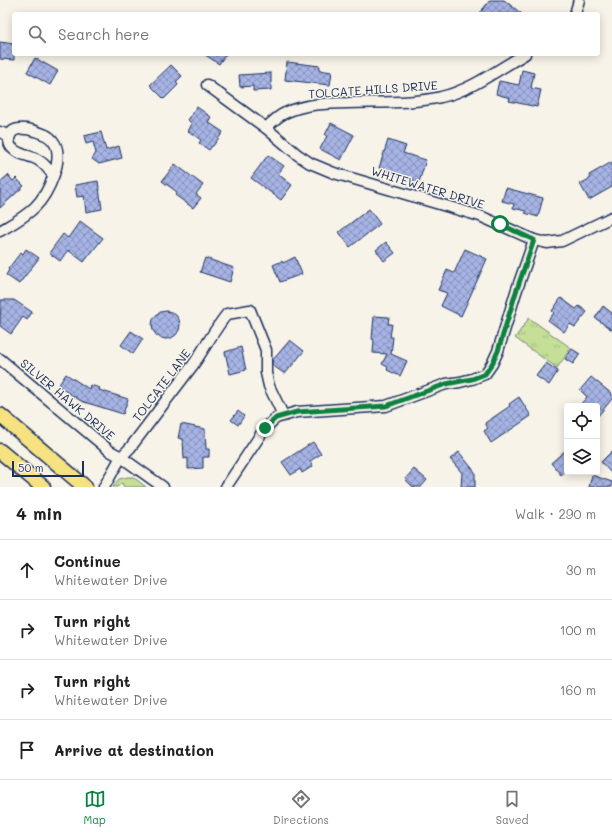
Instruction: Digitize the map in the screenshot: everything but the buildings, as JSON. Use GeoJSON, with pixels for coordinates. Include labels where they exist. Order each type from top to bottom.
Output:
{"type":"FeatureCollection","features":[{"type":"Feature","properties":{"kind":"highway"},"geometry":{"type":"LineString","coordinates":[[0,415],[85,487]]}},
{"type":"Feature","properties":{"kind":"highway"},"geometry":{"type":"LineString","coordinates":[[0,451],[43,487]]}},
{"type":"Feature","properties":{"kind":"street"},"geometry":{"type":"LineString","coordinates":[[576,12],[579,0]]}},
{"type":"Feature","properties":{"kind":"street","name":"TOLCATE HILLS DRIVE"},"geometry":{"type":"LineString","coordinates":[[266,128],[278,117],[312,105],[334,103],[396,102],[436,98],[449,95],[479,81],[521,56]]}},
{"type":"Feature","properties":{"kind":"street","name":"WHITEWATER DRIVE"},"geometry":{"type":"LineString","coordinates":[[207,85],[266,128],[298,155],[318,167],[459,209],[500,224],[534,240],[547,243],[562,241],[612,218]]}},
{"type":"Feature","properties":{"kind":"street"},"geometry":{"type":"LineString","coordinates":[[0,231],[23,218],[39,203],[48,190],[53,175],[58,153],[56,145],[52,139],[45,135],[25,128],[16,130],[10,136],[9,143],[12,149],[39,160],[53,175]]}},
{"type":"Feature","properties":{"kind":"street"},"geometry":{"type":"LineString","coordinates":[[0,132],[10,136]]}},
{"type":"Feature","properties":{"kind":"street"},"geometry":{"type":"LineString","coordinates":[[226,487],[265,428],[272,421],[283,415],[297,412],[386,406],[446,384],[472,379],[485,374],[498,351],[534,240]]}},
{"type":"Feature","properties":{"kind":"street","name":"TOLCATE LANE"},"geometry":{"type":"LineString","coordinates":[[104,487],[121,456],[130,448],[192,365],[227,314],[250,310],[266,350],[266,373],[269,386],[283,415]]}},
{"type":"Feature","properties":{"kind":"street","name":"SILVER HAWK DRIVE"},"geometry":{"type":"LineString","coordinates":[[0,359],[110,450],[121,456]]}},
{"type":"Feature","properties":{"kind":"street"},"geometry":{"type":"LineString","coordinates":[[121,456],[163,487]]}},
{"type":"Feature","properties":{"kind":"green space"},"geometry":{"type":"Polygon","coordinates":[[[529,318],[571,348],[557,368],[515,338],[529,318]]]}},
{"type":"Feature","properties":{"kind":"green space"},"geometry":{"type":"Polygon","coordinates":[[[133,477],[146,487],[124,487],[122,483],[117,487],[113,487],[119,479],[133,477]]]}},
{"type":"Feature","properties":{"kind":"route"},"geometry":{"type":"LineString","coordinates":[[265,428],[276,418],[283,415],[297,412],[386,406],[432,388],[478,378],[485,374],[498,351],[534,240],[500,224]]}}]}
